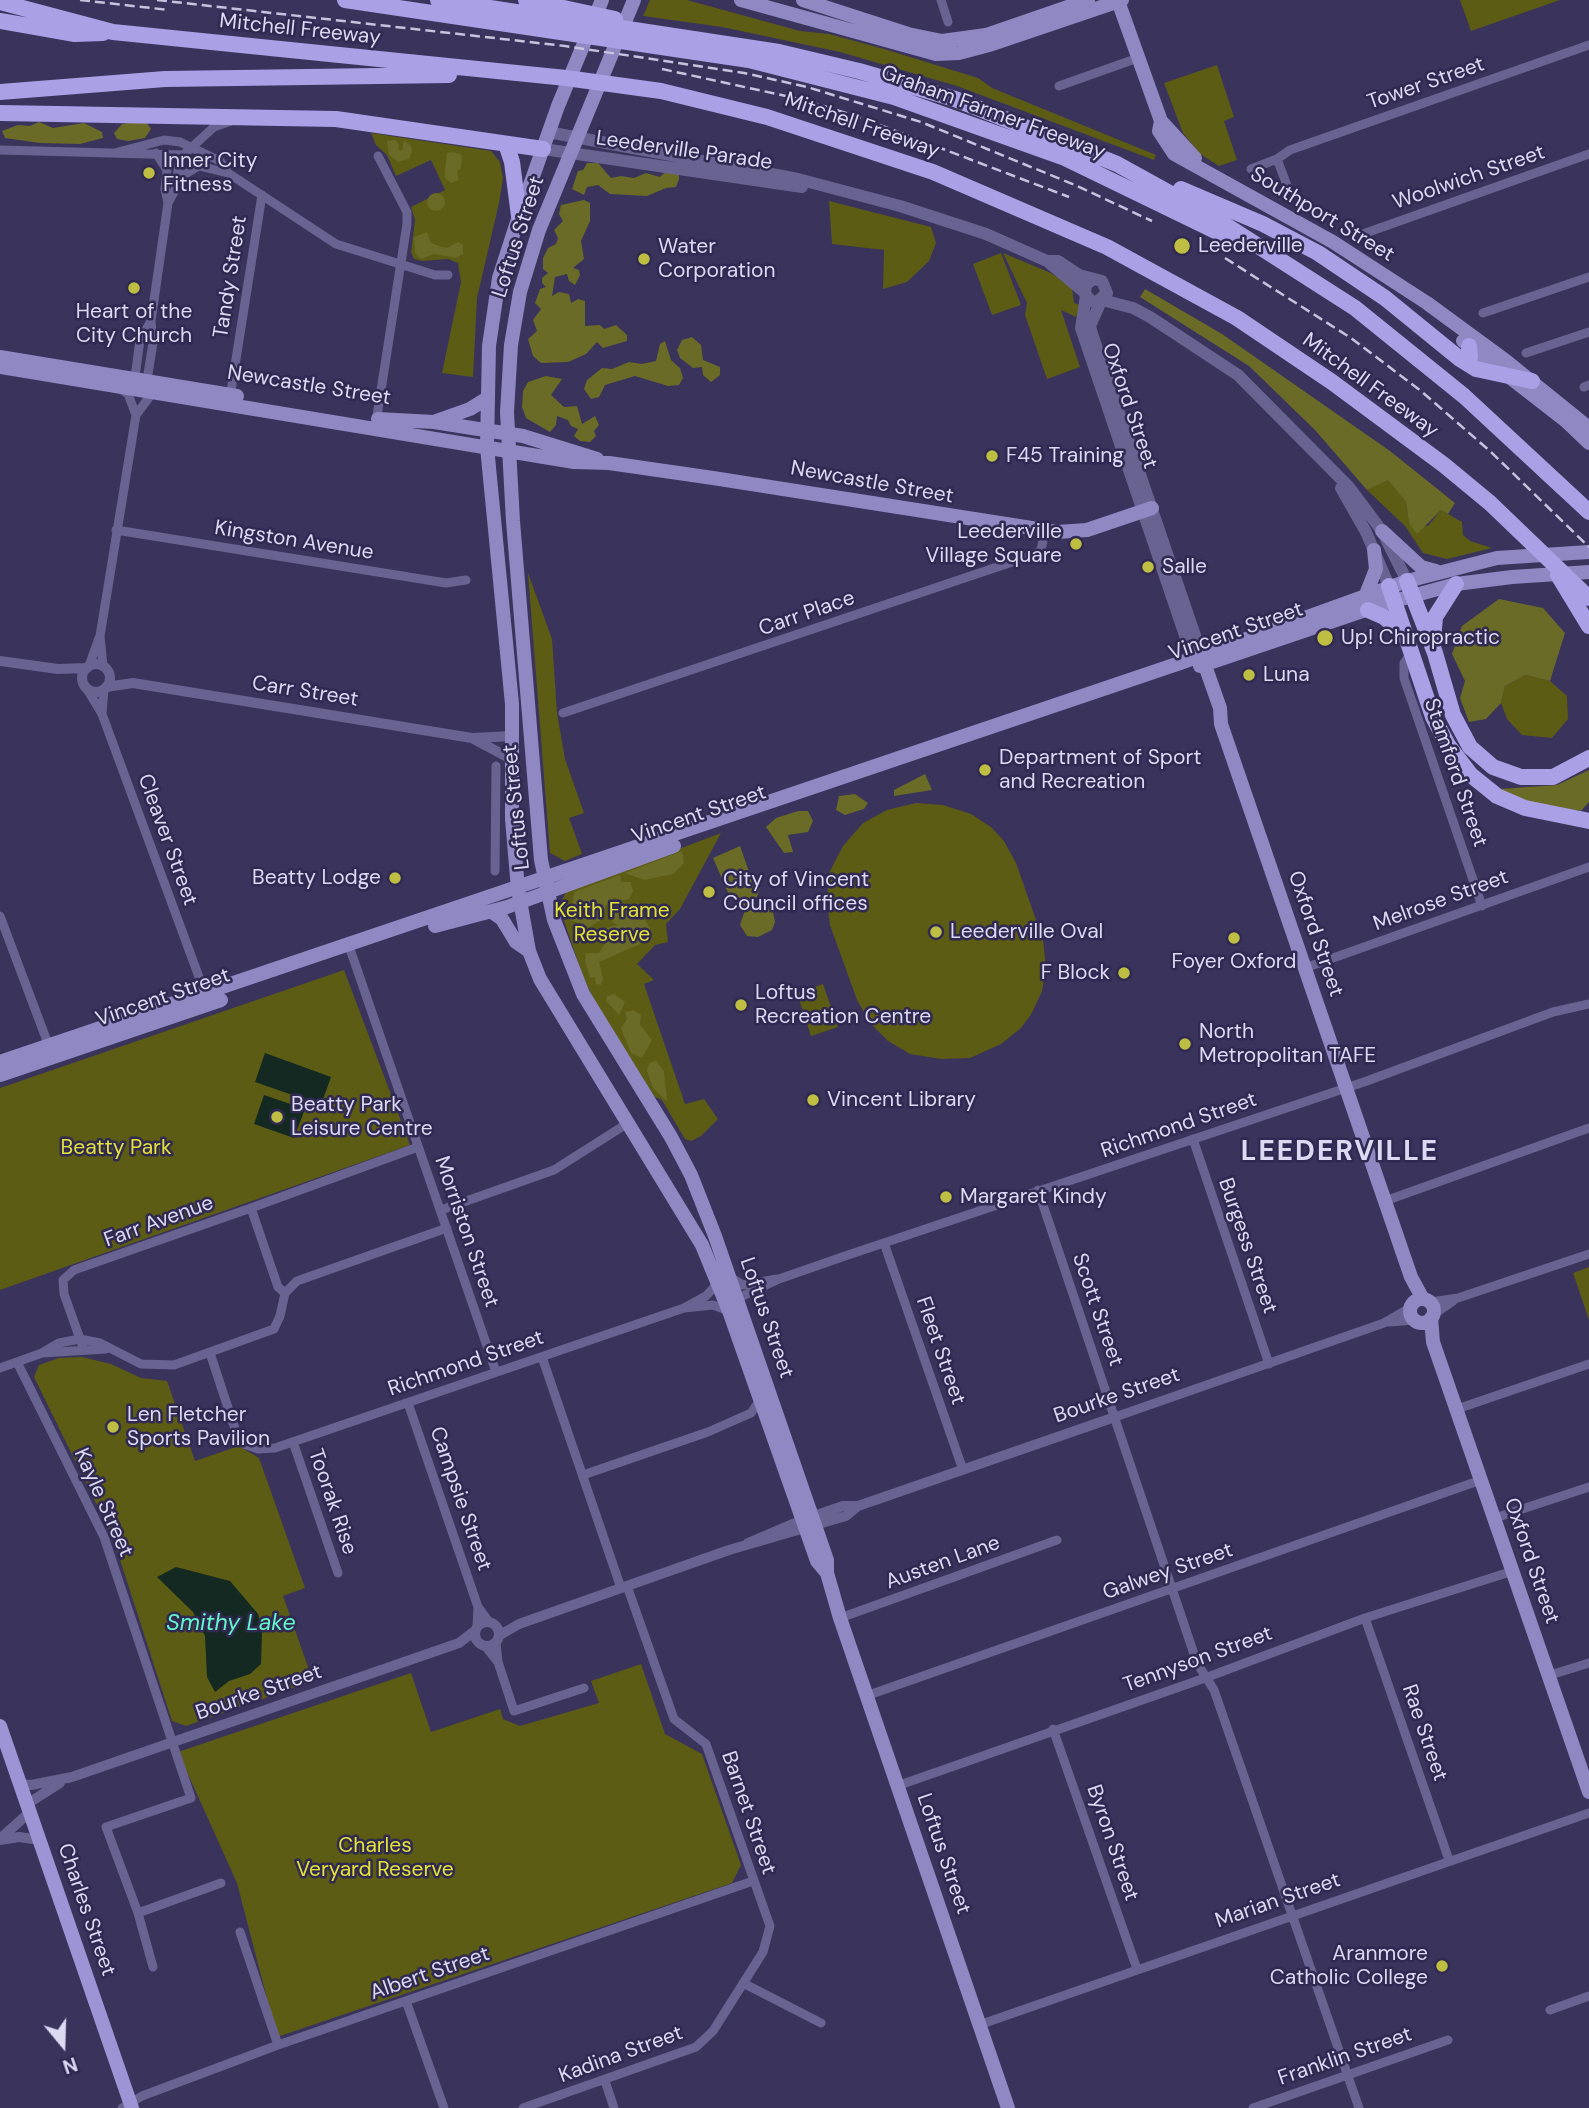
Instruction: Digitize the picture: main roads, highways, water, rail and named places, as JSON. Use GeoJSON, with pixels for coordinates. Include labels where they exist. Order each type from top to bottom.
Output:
{"type":"FeatureCollection","features":[{"type":"Feature","properties":{"kind":"highway","name":"Graham Farmer Freeway"},"geometry":{"type":"LineString","coordinates":[[345,0],[749,60],[894,97],[1065,158],[1316,281]]}},
{"type":"Feature","properties":{"kind":"highway"},"geometry":{"type":"LineString","coordinates":[[438,0],[572,23],[779,51],[877,75],[955,99],[1217,203],[1318,253],[1464,353],[1476,369],[1532,381]]}},
{"type":"Feature","properties":{"kind":"highway"},"geometry":{"type":"LineString","coordinates":[[526,0],[695,38]]}},
{"type":"Feature","properties":{"kind":"highway","name":"Mitchell Freeway"},"geometry":{"type":"LineString","coordinates":[[0,2],[113,32],[619,84],[713,103],[863,147],[989,194],[1107,247],[1237,318],[1332,382],[1444,465],[1509,520],[1589,598]]}},
{"type":"Feature","properties":{"kind":"highway"},"geometry":{"type":"LineString","coordinates":[[0,20],[75,34],[113,32]]}},
{"type":"Feature","properties":{"kind":"highway"},"geometry":{"type":"LineString","coordinates":[[0,92],[165,79],[518,74]]}},
{"type":"Feature","properties":{"kind":"highway"},"geometry":{"type":"LineString","coordinates":[[0,113],[336,118],[543,149]]}},
{"type":"Feature","properties":{"kind":"highway"},"geometry":{"type":"LineString","coordinates":[[506,144],[512,162],[519,216]]}},
{"type":"Feature","properties":{"kind":"highway"},"geometry":{"type":"LineString","coordinates":[[1117,164],[1189,202],[1316,281],[1464,396],[1589,512]]}},
{"type":"Feature","properties":{"kind":"highway"},"geometry":{"type":"LineString","coordinates":[[1546,555],[1586,621]]}},
{"type":"Feature","properties":{"kind":"highway"},"geometry":{"type":"LineString","coordinates":[[1435,653],[1432,626],[1456,584]]}},
{"type":"Feature","properties":{"kind":"highway"},"geometry":{"type":"LineString","coordinates":[[1410,588],[1435,653],[1461,734],[1470,747],[1493,767],[1521,777],[1537,778],[1567,772],[1589,758]]}},
{"type":"Feature","properties":{"kind":"highway"},"geometry":{"type":"LineString","coordinates":[[1392,594],[1433,717],[1448,745],[1471,775],[1510,803],[1542,813],[1589,821]]}},
{"type":"Feature","properties":{"kind":"highway"},"geometry":{"type":"LineString","coordinates":[[1366,603],[1406,637]]}},
{"type":"Feature","properties":{"kind":"highway","name":"Charles Street"},"geometry":{"type":"LineString","coordinates":[[0,1726],[128,2106]]}},
{"type":"Feature","properties":{"kind":"main road","name":"Loftus Street"},"geometry":{"type":"LineString","coordinates":[[602,0],[548,132],[519,216],[497,290],[489,346],[486,447],[513,736],[512,819],[519,895],[529,950],[548,995],[724,1280]]}},
{"type":"Feature","properties":{"kind":"main road"},"geometry":{"type":"LineString","coordinates":[[741,0],[936,54],[959,53],[989,45],[1119,0]]}},
{"type":"Feature","properties":{"kind":"main road"},"geometry":{"type":"LineString","coordinates":[[803,0],[844,6],[925,38],[956,41],[1001,31],[1088,0]]}},
{"type":"Feature","properties":{"kind":"main road","name":"Southport Street"},"geometry":{"type":"LineString","coordinates":[[1119,0],[1161,121],[1159,131],[1174,154],[1333,242],[1415,299],[1427,303],[1532,381],[1589,428]]}},
{"type":"Feature","properties":{"kind":"main road","name":"Loftus Street"},"geometry":{"type":"LineString","coordinates":[[633,2],[539,230],[520,292],[511,345],[509,451],[520,616],[546,885],[562,945],[583,994],[687,1165],[760,1400],[808,1523]]}},
{"type":"Feature","properties":{"kind":"main road","name":"Leederville Parade"},"geometry":{"type":"LineString","coordinates":[[548,132],[798,179],[820,188],[900,206],[948,221],[1047,261],[1085,294]]}},
{"type":"Feature","properties":{"kind":"main road","name":"Leederville Parade"},"geometry":{"type":"LineString","coordinates":[[543,149],[795,187],[820,188]]}},
{"type":"Feature","properties":{"kind":"main road","name":"Leederville Parade"},"geometry":{"type":"LineString","coordinates":[[1047,261],[1058,261],[1092,280]]}},
{"type":"Feature","properties":{"kind":"main road"},"geometry":{"type":"LineString","coordinates":[[1103,297],[1102,282],[1092,280],[1086,285],[1085,294],[1094,302],[1103,297],[1133,308],[1238,375],[1349,487],[1382,531],[1421,567],[1437,572]]}},
{"type":"Feature","properties":{"kind":"main road","name":"Oxford Street"},"geometry":{"type":"LineString","coordinates":[[1085,294],[1081,328],[1149,512]]}},
{"type":"Feature","properties":{"kind":"main road","name":"Oxford Street"},"geometry":{"type":"LineString","coordinates":[[1103,297],[1090,326],[1195,662],[1220,708],[1221,724],[1421,1311],[1589,1792]]}},
{"type":"Feature","properties":{"kind":"main road","name":"Southport Street"},"geometry":{"type":"LineString","coordinates":[[1415,299],[1422,310],[1464,353]]}},
{"type":"Feature","properties":{"kind":"main road","name":"Newcastle Street"},"geometry":{"type":"LineString","coordinates":[[0,357],[142,389]]}},
{"type":"Feature","properties":{"kind":"main road","name":"Newcastle Street"},"geometry":{"type":"LineString","coordinates":[[0,367],[118,387],[230,400],[376,423],[509,451],[574,462],[609,463],[962,520],[978,527],[1089,536],[1149,512]]}},
{"type":"Feature","properties":{"kind":"main road"},"geometry":{"type":"LineString","coordinates":[[1507,374],[1589,443]]}},
{"type":"Feature","properties":{"kind":"main road"},"geometry":{"type":"LineString","coordinates":[[434,422],[470,409],[486,399]]}},
{"type":"Feature","properties":{"kind":"main road","name":"Newcastle Street"},"geometry":{"type":"LineString","coordinates":[[376,423],[434,422],[508,433],[541,440],[609,463]]}},
{"type":"Feature","properties":{"kind":"main road"},"geometry":{"type":"LineString","coordinates":[[1318,456],[1343,492],[1374,550],[1392,594]]}},
{"type":"Feature","properties":{"kind":"main road"},"geometry":{"type":"LineString","coordinates":[[1382,531],[1410,588]]}},
{"type":"Feature","properties":{"kind":"main road"},"geometry":{"type":"LineString","coordinates":[[1366,603],[1376,569],[1374,550]]}},
{"type":"Feature","properties":{"kind":"main road"},"geometry":{"type":"LineString","coordinates":[[1410,588],[1437,572],[1497,558],[1589,552]]}},
{"type":"Feature","properties":{"kind":"main road"},"geometry":{"type":"LineString","coordinates":[[1410,588],[1589,572]]}},
{"type":"Feature","properties":{"kind":"main road","name":"Vincent Street"},"geometry":{"type":"LineString","coordinates":[[0,1062],[51,1051],[519,895],[1410,588]]}},
{"type":"Feature","properties":{"kind":"main road","name":"Vincent Street"},"geometry":{"type":"LineString","coordinates":[[546,885],[632,850],[1195,662]]}},
{"type":"Feature","properties":{"kind":"main road","name":"Vincent Street"},"geometry":{"type":"LineString","coordinates":[[207,999],[223,989],[350,950],[492,912],[519,895]]}},
{"type":"Feature","properties":{"kind":"main road"},"geometry":{"type":"LineString","coordinates":[[492,912],[502,919],[516,942],[529,950]]}},
{"type":"Feature","properties":{"kind":"main road","name":"Vincent Street"},"geometry":{"type":"LineString","coordinates":[[0,1076],[51,1051]]}},
{"type":"Feature","properties":{"kind":"main road","name":"Loftus Street"},"geometry":{"type":"LineString","coordinates":[[731,1304],[808,1523],[817,1561],[827,1573],[866,1696],[1008,2108]]}},
{"type":"Feature","properties":{"kind":"water"},"geometry":{"type":"Polygon","coordinates":[[[265,1053],[331,1077],[321,1105],[255,1082],[265,1053]]]}},
{"type":"Feature","properties":{"kind":"water"},"geometry":{"type":"Polygon","coordinates":[[[264,1095],[305,1109],[294,1138],[254,1124],[264,1095]]]}},
{"type":"Feature","properties":{"kind":"water","name":"Smithy Lake"},"geometry":{"type":"Polygon","coordinates":[[[176,1567],[230,1581],[258,1614],[262,1632],[261,1664],[250,1674],[229,1681],[215,1692],[207,1677],[205,1636],[193,1612],[157,1577],[176,1567]]]}},
{"type":"Feature","properties":{"kind":"railway"},"geometry":{"type":"LineString","coordinates":[[80,0],[169,10]]}},
{"type":"Feature","properties":{"kind":"railway"},"geometry":{"type":"LineString","coordinates":[[157,0],[565,46],[744,73],[807,87],[921,122],[1075,185],[1152,221]]}},
{"type":"Feature","properties":{"kind":"railway"},"geometry":{"type":"LineString","coordinates":[[662,69],[804,100],[859,117],[1069,197]]}},
{"type":"Feature","properties":{"kind":"railway"},"geometry":{"type":"LineString","coordinates":[[1225,258],[1351,338],[1421,391],[1491,452],[1589,547]]}},
{"type":"Feature","properties":{"kind":"place","name":"Inner City Fitness"},"geometry":{"type":"Point","coordinates":[149,173]}},
{"type":"Feature","properties":{"kind":"place","name":"Leederville"},"geometry":{"type":"Point","coordinates":[1182,246]}},
{"type":"Feature","properties":{"kind":"place","name":"Water Corporation"},"geometry":{"type":"Point","coordinates":[644,259]}},
{"type":"Feature","properties":{"kind":"place","name":"Heart of the City Church"},"geometry":{"type":"Point","coordinates":[134,288]}},
{"type":"Feature","properties":{"kind":"place","name":"F45 Training"},"geometry":{"type":"Point","coordinates":[992,456]}},
{"type":"Feature","properties":{"kind":"place","name":"Leederville Village Square"},"geometry":{"type":"Point","coordinates":[1076,544]}},
{"type":"Feature","properties":{"kind":"place","name":"Salle"},"geometry":{"type":"Point","coordinates":[1148,567]}},
{"type":"Feature","properties":{"kind":"place","name":"Up! Chiropractic"},"geometry":{"type":"Point","coordinates":[1325,638]}},
{"type":"Feature","properties":{"kind":"place","name":"Luna"},"geometry":{"type":"Point","coordinates":[1249,675]}},
{"type":"Feature","properties":{"kind":"place","name":"Department of Sport and Recreation"},"geometry":{"type":"Point","coordinates":[985,770]}},
{"type":"Feature","properties":{"kind":"place","name":"Beatty Lodge"},"geometry":{"type":"Point","coordinates":[395,878]}},
{"type":"Feature","properties":{"kind":"place","name":"City of Vincent Council offices"},"geometry":{"type":"Point","coordinates":[709,892]}},
{"type":"Feature","properties":{"kind":"place","name":"Leederville Oval"},"geometry":{"type":"Point","coordinates":[936,932]}},
{"type":"Feature","properties":{"kind":"place","name":"Foyer Oxford"},"geometry":{"type":"Point","coordinates":[1234,938]}},
{"type":"Feature","properties":{"kind":"place","name":"F Block"},"geometry":{"type":"Point","coordinates":[1124,973]}},
{"type":"Feature","properties":{"kind":"place","name":"Loftus Recreation Centre"},"geometry":{"type":"Point","coordinates":[741,1005]}},
{"type":"Feature","properties":{"kind":"place","name":"North Metropolitan TAFE"},"geometry":{"type":"Point","coordinates":[1185,1044]}},
{"type":"Feature","properties":{"kind":"place","name":"Vincent Library"},"geometry":{"type":"Point","coordinates":[813,1100]}},
{"type":"Feature","properties":{"kind":"place","name":"Beatty Park Leisure Centre"},"geometry":{"type":"Point","coordinates":[277,1117]}},
{"type":"Feature","properties":{"kind":"place","name":"Margaret Kindy"},"geometry":{"type":"Point","coordinates":[946,1197]}},
{"type":"Feature","properties":{"kind":"place","name":"Len Fletcher Sports Pavilion"},"geometry":{"type":"Point","coordinates":[113,1427]}},
{"type":"Feature","properties":{"kind":"place","name":"Aranmore Catholic College"},"geometry":{"type":"Point","coordinates":[1442,1966]}},
{"type":"Feature","properties":{"kind":"district","name":"LEEDERVILLE"},"geometry":{"type":"Point","coordinates":[1340,1153]}},
{"type":"Feature","properties":{"kind":"park label","name":"Keith Frame Reserve"},"geometry":{"type":"Point","coordinates":[612,923]}},
{"type":"Feature","properties":{"kind":"park label","name":"Beatty Park"},"geometry":{"type":"Point","coordinates":[116,1148]}},
{"type":"Feature","properties":{"kind":"park label","name":"Charles Veryard Reserve"},"geometry":{"type":"Point","coordinates":[375,1858]}}]}
